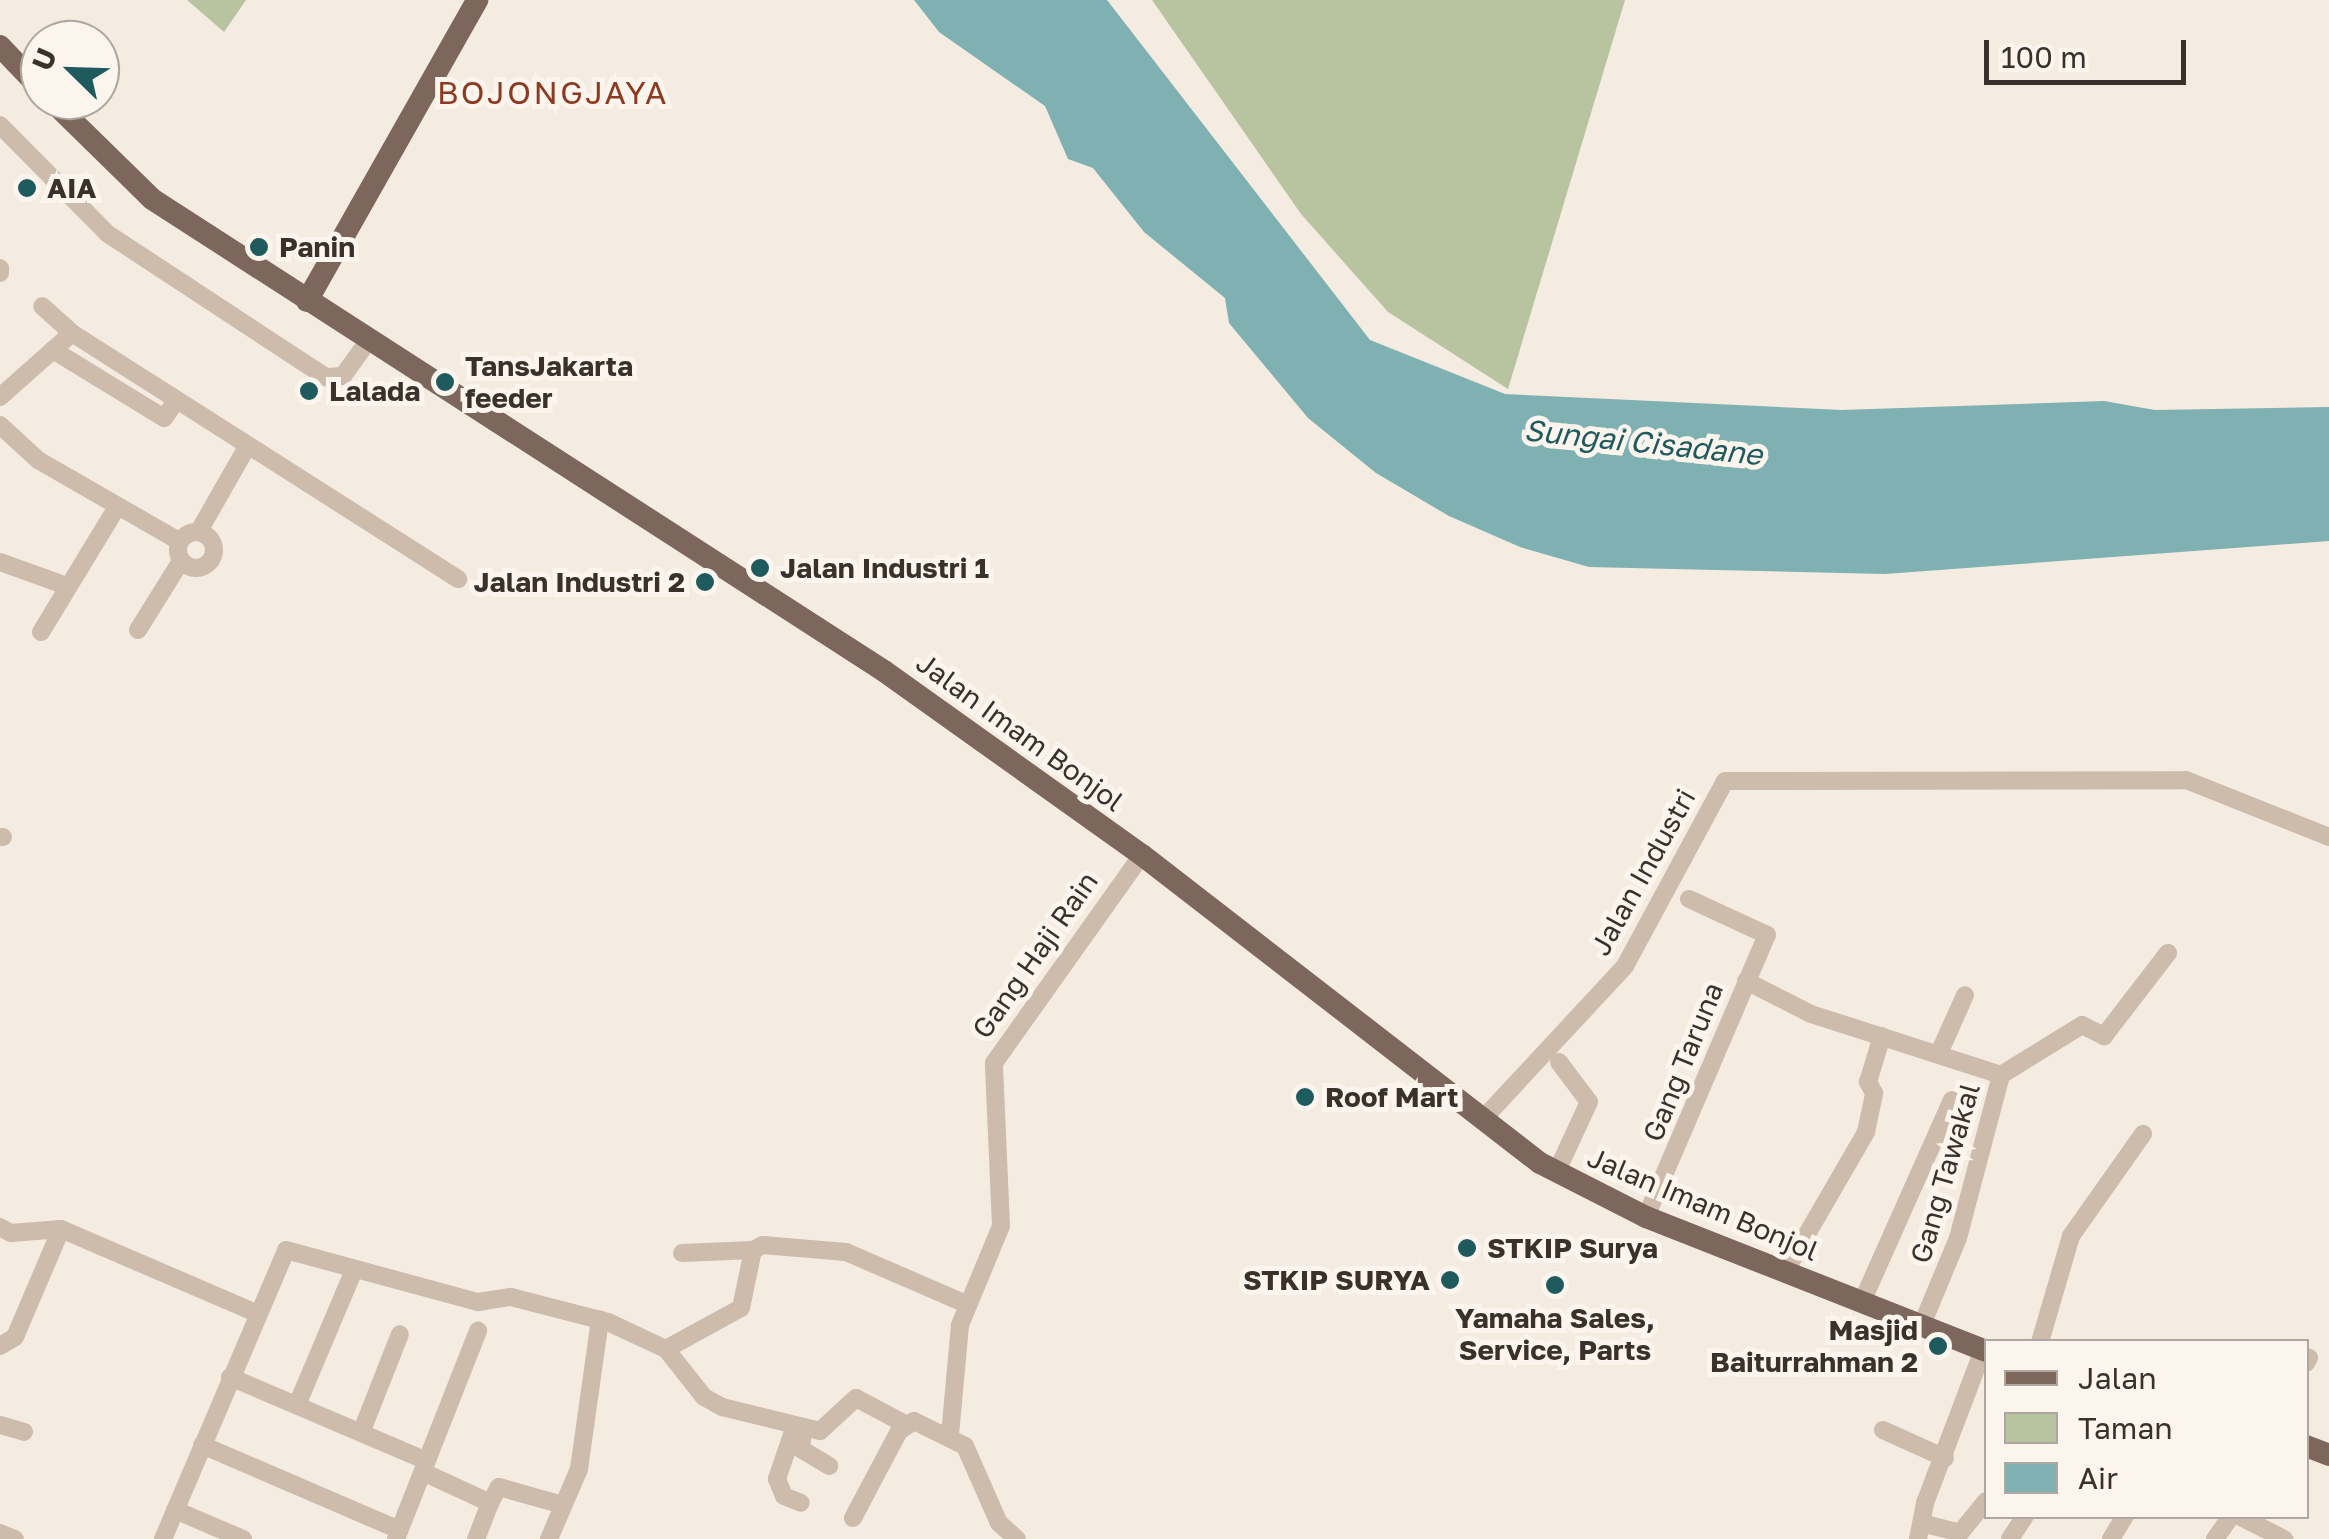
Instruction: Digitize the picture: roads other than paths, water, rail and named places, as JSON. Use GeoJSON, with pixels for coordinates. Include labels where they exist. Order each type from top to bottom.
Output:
{"type":"FeatureCollection","features":[{"type":"Feature","properties":{"kind":"main road"},"geometry":{"type":"LineString","coordinates":[[307,301],[478,0]]}},
{"type":"Feature","properties":{"kind":"main road"},"geometry":{"type":"LineString","coordinates":[[0,46],[20,67]]}},
{"type":"Feature","properties":{"kind":"main road","name":"Jalan Imam Bonjol"},"geometry":{"type":"LineString","coordinates":[[70,120],[121,174],[307,301],[863,656],[1142,855],[1556,1173],[1646,1218],[1984,1350]]}},
{"type":"Feature","properties":{"kind":"street"},"geometry":{"type":"LineString","coordinates":[[0,124],[108,234],[326,376],[343,376],[368,341]]}},
{"type":"Feature","properties":{"kind":"street"},"geometry":{"type":"LineString","coordinates":[[42,306],[72,334],[458,580]]}},
{"type":"Feature","properties":{"kind":"street"},"geometry":{"type":"LineString","coordinates":[[0,396],[72,334]]}},
{"type":"Feature","properties":{"kind":"street"},"geometry":{"type":"LineString","coordinates":[[53,350],[164,418],[176,400]]}},
{"type":"Feature","properties":{"kind":"street"},"geometry":{"type":"LineString","coordinates":[[0,425],[38,460],[180,541]]}},
{"type":"Feature","properties":{"kind":"street"},"geometry":{"type":"LineString","coordinates":[[180,541],[198,531],[247,448]]}},
{"type":"Feature","properties":{"kind":"street"},"geometry":{"type":"LineString","coordinates":[[40,632],[64,585],[118,507]]}},
{"type":"Feature","properties":{"kind":"street"},"geometry":{"type":"LineString","coordinates":[[180,560],[196,568],[212,560],[212,542],[198,531]]}},
{"type":"Feature","properties":{"kind":"street"},"geometry":{"type":"LineString","coordinates":[[138,630],[180,560],[180,541]]}},
{"type":"Feature","properties":{"kind":"street"},"geometry":{"type":"LineString","coordinates":[[3,561],[64,585]]}},
{"type":"Feature","properties":{"kind":"street","name":"Jalan Industri"},"geometry":{"type":"LineString","coordinates":[[1483,1120],[1625,966],[1724,781],[2186,780],[2329,837]]}},
{"type":"Feature","properties":{"kind":"street","name":"Gang Haji Rain"},"geometry":{"type":"LineString","coordinates":[[950,1435],[966,1304],[1001,1226],[996,1058],[1142,855]]}},
{"type":"Feature","properties":{"kind":"street","name":"Gang Taruna"},"geometry":{"type":"LineString","coordinates":[[1646,1218],[1692,1122],[1767,930],[1689,899]]}},
{"type":"Feature","properties":{"kind":"street","name":"Gang Tawakal"},"geometry":{"type":"LineString","coordinates":[[1921,1327],[1958,1238],[2002,1075],[2072,1029],[2089,1026],[2104,1036],[2168,953]]}},
{"type":"Feature","properties":{"kind":"street"},"geometry":{"type":"LineString","coordinates":[[1746,981],[1789,1006],[1940,1051],[2002,1075]]}},
{"type":"Feature","properties":{"kind":"street"},"geometry":{"type":"LineString","coordinates":[[1940,1051],[1965,994]]}},
{"type":"Feature","properties":{"kind":"street"},"geometry":{"type":"LineString","coordinates":[[1786,1272],[1866,1132],[1874,1092],[1868,1082],[1882,1036]]}},
{"type":"Feature","properties":{"kind":"street"},"geometry":{"type":"LineString","coordinates":[[1556,1173],[1589,1102],[1559,1062]]}},
{"type":"Feature","properties":{"kind":"street"},"geometry":{"type":"LineString","coordinates":[[1862,1302],[1952,1100]]}},
{"type":"Feature","properties":{"kind":"street"},"geometry":{"type":"LineString","coordinates":[[2041,1339],[2071,1236],[2143,1134]]}},
{"type":"Feature","properties":{"kind":"street"},"geometry":{"type":"LineString","coordinates":[[0,1227],[11,1232],[61,1228],[256,1313]]}},
{"type":"Feature","properties":{"kind":"street"},"geometry":{"type":"LineString","coordinates":[[0,1346],[14,1337],[61,1228]]}},
{"type":"Feature","properties":{"kind":"street"},"geometry":{"type":"LineString","coordinates":[[682,1253],[832,1248],[966,1304]]}},
{"type":"Feature","properties":{"kind":"street"},"geometry":{"type":"LineString","coordinates":[[666,1350],[742,1308],[753,1250]]}},
{"type":"Feature","properties":{"kind":"street"},"geometry":{"type":"LineString","coordinates":[[163,1539],[280,1253],[478,1302],[511,1297],[600,1319],[666,1350],[707,1400],[799,1427],[825,1430],[856,1398],[905,1424],[950,1435],[976,1462],[996,1531],[1018,1539]]}},
{"type":"Feature","properties":{"kind":"street"},"geometry":{"type":"LineString","coordinates":[[297,1404],[354,1270]]}},
{"type":"Feature","properties":{"kind":"street"},"geometry":{"type":"LineString","coordinates":[[549,1539],[582,1457],[600,1319]]}},
{"type":"Feature","properties":{"kind":"street"},"geometry":{"type":"LineString","coordinates":[[202,1445],[397,1534],[478,1331]]}},
{"type":"Feature","properties":{"kind":"street"},"geometry":{"type":"LineString","coordinates":[[362,1433],[400,1334]]}},
{"type":"Feature","properties":{"kind":"street"},"geometry":{"type":"LineString","coordinates":[[1984,1353],[1925,1504],[1922,1531],[1960,1533],[1984,1503]]}},
{"type":"Feature","properties":{"kind":"street"},"geometry":{"type":"LineString","coordinates":[[230,1377],[362,1433],[490,1503]]}},
{"type":"Feature","properties":{"kind":"street"},"geometry":{"type":"LineString","coordinates":[[852,1518],[905,1424]]}},
{"type":"Feature","properties":{"kind":"street"},"geometry":{"type":"LineString","coordinates":[[0,1425],[24,1432]]}},
{"type":"Feature","properties":{"kind":"street"},"geometry":{"type":"LineString","coordinates":[[799,1427],[801,1449],[829,1466]]}},
{"type":"Feature","properties":{"kind":"street"},"geometry":{"type":"LineString","coordinates":[[799,1427],[777,1479],[784,1496],[801,1503]]}},
{"type":"Feature","properties":{"kind":"street"},"geometry":{"type":"LineString","coordinates":[[1883,1430],[1945,1458]]}},
{"type":"Feature","properties":{"kind":"street"},"geometry":{"type":"LineString","coordinates":[[476,1539],[499,1486],[563,1505]]}},
{"type":"Feature","properties":{"kind":"street"},"geometry":{"type":"LineString","coordinates":[[175,1510],[243,1539]]}},
{"type":"Feature","properties":{"kind":"street"},"geometry":{"type":"LineString","coordinates":[[2245,1519],[2284,1539]]}},
{"type":"Feature","properties":{"kind":"street"},"geometry":{"type":"LineString","coordinates":[[0,1532],[16,1539]]}},
{"type":"Feature","properties":{"kind":"water","name":"Sungai Cisadane"},"geometry":{"type":"Polygon","coordinates":[[[914,0],[1107,0],[1370,340],[1505,394],[1842,410],[2104,401],[2155,410],[2329,407],[2329,541],[1885,574],[1589,567],[1520,547],[1449,516],[1376,473],[1308,418],[1229,323],[1225,298],[1144,232],[1093,168],[1068,159],[1045,106],[939,32],[914,0]]]}},
{"type":"Feature","properties":{"kind":"place","name":"AIA"},"geometry":{"type":"Point","coordinates":[27,188]}},
{"type":"Feature","properties":{"kind":"place","name":"Panin"},"geometry":{"type":"Point","coordinates":[259,247]}},
{"type":"Feature","properties":{"kind":"place","name":"TansJakarta feeder"},"geometry":{"type":"Point","coordinates":[445,382]}},
{"type":"Feature","properties":{"kind":"place","name":"Lalada"},"geometry":{"type":"Point","coordinates":[309,391]}},
{"type":"Feature","properties":{"kind":"place","name":"Jalan Industri 1"},"geometry":{"type":"Point","coordinates":[760,568]}},
{"type":"Feature","properties":{"kind":"place","name":"Jalan Industri 2"},"geometry":{"type":"Point","coordinates":[705,582]}},
{"type":"Feature","properties":{"kind":"place","name":"Roof Mart"},"geometry":{"type":"Point","coordinates":[1305,1097]}},
{"type":"Feature","properties":{"kind":"place","name":"STKIP Surya"},"geometry":{"type":"Point","coordinates":[1467,1248]}},
{"type":"Feature","properties":{"kind":"place","name":"STKIP SURYA"},"geometry":{"type":"Point","coordinates":[1450,1280]}},
{"type":"Feature","properties":{"kind":"place","name":"Yamaha Sales, Service, Parts"},"geometry":{"type":"Point","coordinates":[1555,1285]}},
{"type":"Feature","properties":{"kind":"place","name":"Masjid Baiturrahman 2"},"geometry":{"type":"Point","coordinates":[1938,1346]}},
{"type":"Feature","properties":{"kind":"district","name":"BOJONGJAYA"},"geometry":{"type":"Point","coordinates":[553,92]}}]}
